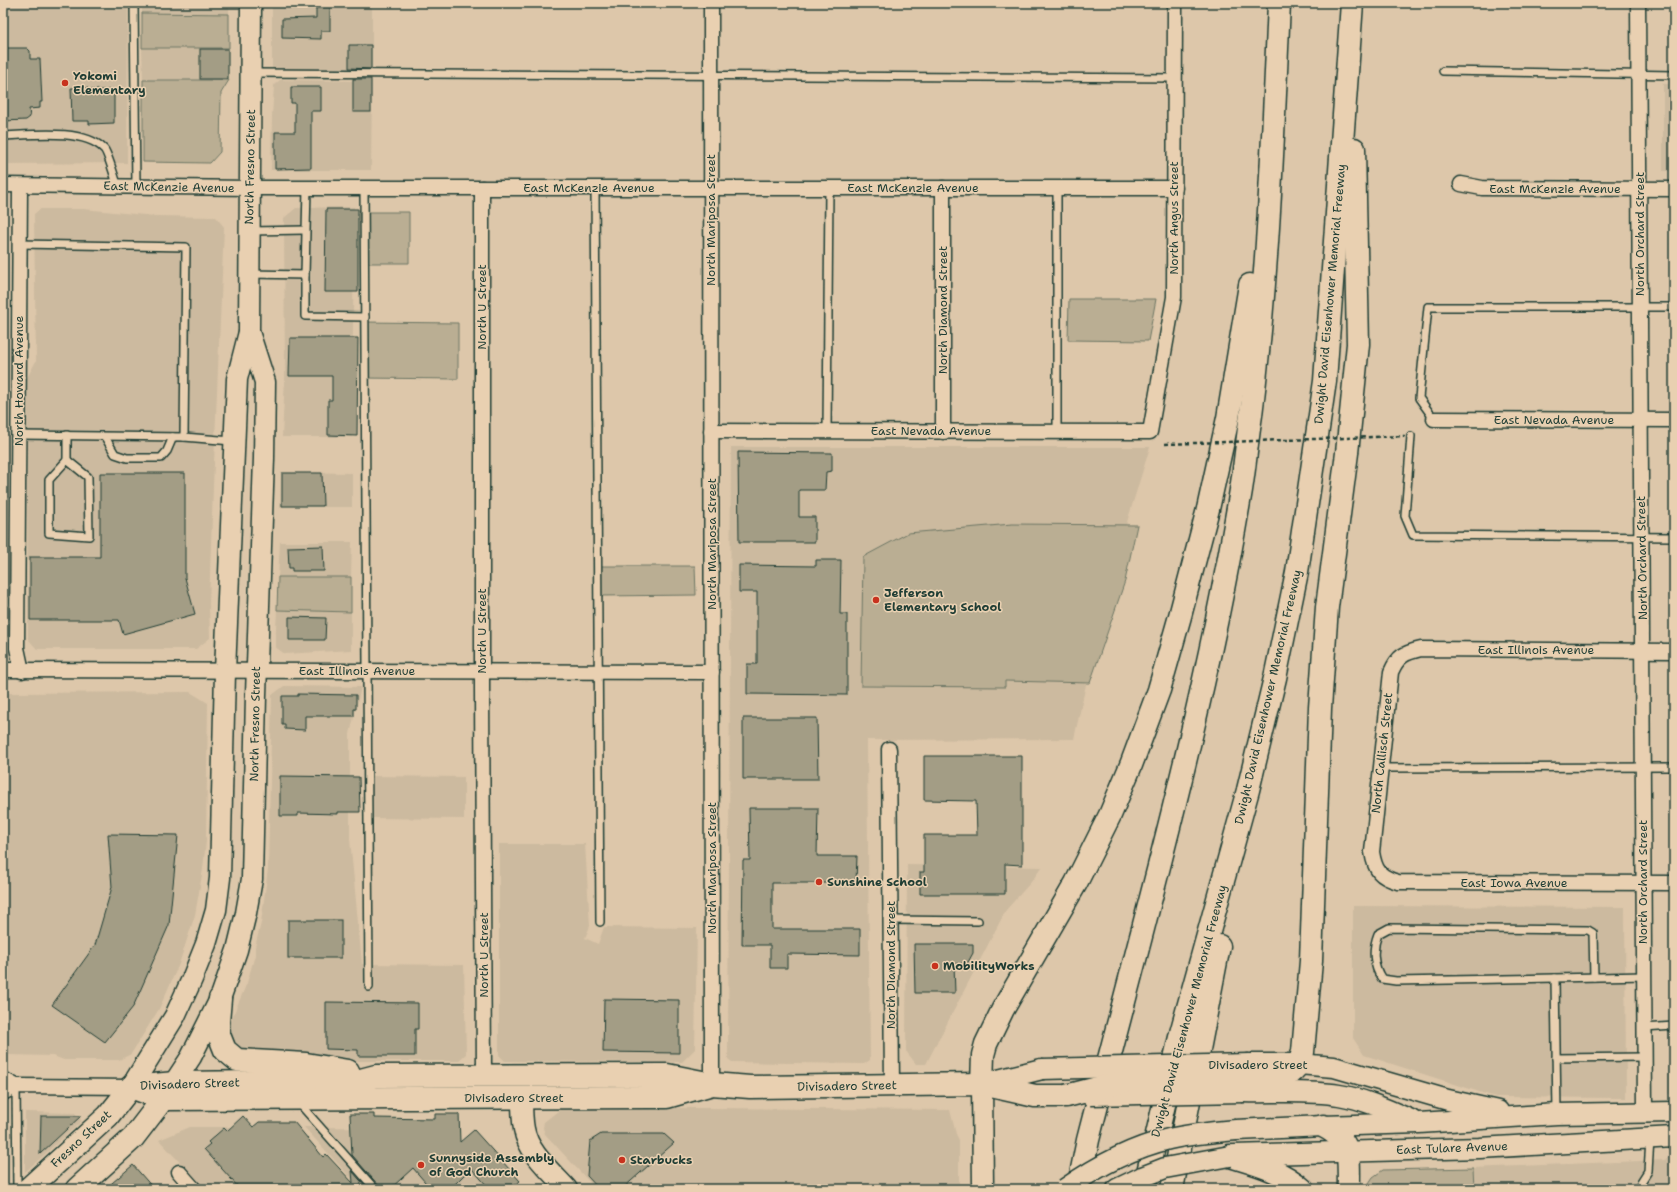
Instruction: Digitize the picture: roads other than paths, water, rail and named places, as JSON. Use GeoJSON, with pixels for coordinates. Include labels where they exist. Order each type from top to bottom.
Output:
{"type":"FeatureCollection","features":[{"type":"Feature","properties":{"kind":"main road","name":"North Fresno Street"},"geometry":{"type":"LineString","coordinates":[[131,1087],[176,1016],[206,944],[216,910],[221,852],[225,672],[237,379],[249,332],[252,73],[251,3]]}},
{"type":"Feature","properties":{"kind":"main road"},"geometry":{"type":"LineString","coordinates":[[983,1189],[982,1084],[983,1055],[988,1039],[1076,883],[1110,816],[1132,765],[1158,690],[1180,616],[1208,509],[1228,418],[1250,288],[1279,3]]}},
{"type":"Feature","properties":{"kind":"main road"},"geometry":{"type":"LineString","coordinates":[[1078,1189],[1088,1140],[1182,771],[1223,595],[1242,486],[1257,362],[1267,238],[1279,3]]}},
{"type":"Feature","properties":{"kind":"main road"},"geometry":{"type":"LineString","coordinates":[[1299,1064],[1302,1052],[1311,961],[1320,716],[1327,608],[1346,461],[1358,344],[1351,9]]}},
{"type":"Feature","properties":{"kind":"main road","name":"Dwight David Eisenhower Memorial Freeway"},"geometry":{"type":"LineString","coordinates":[[1144,1189],[1181,1033],[1248,790],[1275,678],[1297,572],[1325,381],[1351,9]]}},
{"type":"Feature","properties":{"kind":"main road","name":"North Fresno Street"},"geometry":{"type":"LineString","coordinates":[[169,1091],[194,1051],[220,999],[237,950],[246,914],[252,879],[256,671],[264,458],[265,382],[249,332]]}},
{"type":"Feature","properties":{"kind":"main road"},"geometry":{"type":"LineString","coordinates":[[1172,1189],[1248,790]]}},
{"type":"Feature","properties":{"kind":"main road"},"geometry":{"type":"LineString","coordinates":[[220,999],[218,1022],[219,1035],[225,1050],[237,1060],[306,1064],[376,1076]]}},
{"type":"Feature","properties":{"kind":"main road","name":"Divisadero Street"},"geometry":{"type":"LineString","coordinates":[[169,1091],[357,1081],[376,1076],[667,1075],[712,1084],[750,1087],[982,1084],[1042,1069],[1276,1079],[1288,1075],[1299,1064],[1334,1067],[1448,1100],[1489,1110],[1529,1116]]}},
{"type":"Feature","properties":{"kind":"main road"},"geometry":{"type":"LineString","coordinates":[[355,1099],[399,1088],[467,1086],[482,1079],[484,1075]]}},
{"type":"Feature","properties":{"kind":"main road"},"geometry":{"type":"LineString","coordinates":[[567,1189],[537,1155],[529,1143],[524,1130],[522,1098],[529,1089],[535,1087],[592,1087],[639,1076]]}},
{"type":"Feature","properties":{"kind":"main road","name":"Divisadero Street"},"geometry":{"type":"LineString","coordinates":[[982,1084],[1034,1096],[1066,1096],[1130,1080],[1246,1078],[1340,1096],[1378,1106],[1418,1123],[1445,1138],[1480,1148]]}},
{"type":"Feature","properties":{"kind":"main road","name":"Divisadero Street"},"geometry":{"type":"LineString","coordinates":[[131,1087],[169,1091],[296,1099],[355,1099],[667,1097],[712,1084]]}},
{"type":"Feature","properties":{"kind":"main road","name":"Fresno Street"},"geometry":{"type":"LineString","coordinates":[[28,1189],[108,1116],[131,1087]]}},
{"type":"Feature","properties":{"kind":"main road"},"geometry":{"type":"LineString","coordinates":[[77,1189],[133,1138],[169,1091]]}},
{"type":"Feature","properties":{"kind":"main road"},"geometry":{"type":"LineString","coordinates":[[1549,1144],[1582,1130],[1621,1128],[1634,1122],[1645,1112]]}},
{"type":"Feature","properties":{"kind":"main road"},"geometry":{"type":"LineString","coordinates":[[1065,1189],[1092,1171],[1141,1148],[1168,1140],[1200,1134],[1236,1130],[1418,1123],[1557,1114],[1674,1112]]}},
{"type":"Feature","properties":{"kind":"main road"},"geometry":{"type":"LineString","coordinates":[[1650,1138],[1662,1126],[1674,1124]]}},
{"type":"Feature","properties":{"kind":"main road"},"geometry":{"type":"LineString","coordinates":[[1323,1126],[1339,1136],[1348,1151],[1349,1189]]}},
{"type":"Feature","properties":{"kind":"main road","name":"East Tulare Avenue"},"geometry":{"type":"LineString","coordinates":[[1117,1189],[1165,1168],[1236,1158],[1348,1151],[1480,1148],[1674,1137]]}},
{"type":"Feature","properties":{"kind":"main road"},"geometry":{"type":"LineString","coordinates":[[1236,1158],[1284,1175],[1302,1189]]}},
{"type":"Feature","properties":{"kind":"street","name":"North Mariposa Street"},"geometry":{"type":"LineString","coordinates":[[711,3],[712,1084]]}},
{"type":"Feature","properties":{"kind":"street","name":"North Angus Street"},"geometry":{"type":"LineString","coordinates":[[1150,432],[1174,297],[1175,3]]}},
{"type":"Feature","properties":{"kind":"street","name":"North Orchard Street"},"geometry":{"type":"LineString","coordinates":[[1638,3],[1645,1112]]}},
{"type":"Feature","properties":{"kind":"street","name":"East McKenzie Avenue"},"geometry":{"type":"LineString","coordinates":[[1461,184],[1482,188],[1674,189]]}},
{"type":"Feature","properties":{"kind":"street","name":"East McKenzie Avenue"},"geometry":{"type":"LineString","coordinates":[[3,186],[250,188],[1175,188]]}},
{"type":"Feature","properties":{"kind":"street","name":"North Howard Avenue"},"geometry":{"type":"LineString","coordinates":[[20,186],[17,648],[22,671]]}},
{"type":"Feature","properties":{"kind":"street","name":"North U Street"},"geometry":{"type":"LineString","coordinates":[[482,188],[484,1075]]}},
{"type":"Feature","properties":{"kind":"street","name":"North Diamond Street"},"geometry":{"type":"LineString","coordinates":[[943,188],[943,432]]}},
{"type":"Feature","properties":{"kind":"street","name":"East Nevada Avenue"},"geometry":{"type":"LineString","coordinates":[[1434,419],[1674,420]]}},
{"type":"Feature","properties":{"kind":"street","name":"East Nevada Avenue"},"geometry":{"type":"LineString","coordinates":[[711,431],[1150,432]]}},
{"type":"Feature","properties":{"kind":"street","name":"East Illinois Avenue"},"geometry":{"type":"LineString","coordinates":[[1400,657],[1421,649],[1674,651]]}},
{"type":"Feature","properties":{"kind":"street","name":"North Callisch Street"},"geometry":{"type":"LineString","coordinates":[[1372,852],[1391,672],[1400,657]]}},
{"type":"Feature","properties":{"kind":"street","name":"East Illinois Avenue"},"geometry":{"type":"LineString","coordinates":[[3,670],[225,672],[482,670],[712,672]]}},
{"type":"Feature","properties":{"kind":"street","name":"North Diamond Street"},"geometry":{"type":"LineString","coordinates":[[889,749],[892,1085]]}},
{"type":"Feature","properties":{"kind":"street","name":"East Iowa Avenue"},"geometry":{"type":"LineString","coordinates":[[1372,852],[1377,871],[1386,879],[1398,882],[1674,883]]}},
{"type":"Feature","properties":{"kind":"street"},"geometry":{"type":"LineString","coordinates":[[3,1079],[16,1086],[131,1087]]}},
{"type":"Feature","properties":{"kind":"street"},"geometry":{"type":"LineString","coordinates":[[3,1093],[16,1086]]}},
{"type":"Feature","properties":{"kind":"street"},"geometry":{"type":"LineString","coordinates":[[179,1172],[194,1189]]}},
{"type":"Feature","properties":{"kind":"lane"},"geometry":{"type":"LineString","coordinates":[[134,3],[136,187]]}},
{"type":"Feature","properties":{"kind":"lane"},"geometry":{"type":"LineString","coordinates":[[1443,71],[1674,75]]}},
{"type":"Feature","properties":{"kind":"lane"},"geometry":{"type":"LineString","coordinates":[[252,73],[1175,78]]}},
{"type":"Feature","properties":{"kind":"lane"},"geometry":{"type":"LineString","coordinates":[[3,136],[65,135],[89,140],[105,150],[118,187]]}},
{"type":"Feature","properties":{"kind":"lane"},"geometry":{"type":"LineString","coordinates":[[307,188],[307,220],[305,230],[305,316],[365,317]]}},
{"type":"Feature","properties":{"kind":"lane"},"geometry":{"type":"LineString","coordinates":[[364,188],[370,987]]}},
{"type":"Feature","properties":{"kind":"lane"},"geometry":{"type":"LineString","coordinates":[[596,188],[600,922]]}},
{"type":"Feature","properties":{"kind":"lane"},"geometry":{"type":"LineString","coordinates":[[827,431],[829,188]]}},
{"type":"Feature","properties":{"kind":"lane"},"geometry":{"type":"LineString","coordinates":[[1057,188],[1057,432]]}},
{"type":"Feature","properties":{"kind":"lane"},"geometry":{"type":"LineString","coordinates":[[249,231],[305,230]]}},
{"type":"Feature","properties":{"kind":"lane"},"geometry":{"type":"LineString","coordinates":[[20,244],[186,247],[184,437]]}},
{"type":"Feature","properties":{"kind":"lane"},"geometry":{"type":"LineString","coordinates":[[250,274],[305,275]]}},
{"type":"Feature","properties":{"kind":"lane"},"geometry":{"type":"LineString","coordinates":[[1434,419],[1418,398],[1428,307],[1674,307]]}},
{"type":"Feature","properties":{"kind":"lane"},"geometry":{"type":"LineString","coordinates":[[19,435],[184,437],[235,441]]}},
{"type":"Feature","properties":{"kind":"lane"},"geometry":{"type":"LineString","coordinates":[[67,435],[67,460],[49,480],[49,533],[89,536],[88,477],[67,460]]}},
{"type":"Feature","properties":{"kind":"lane"},"geometry":{"type":"LineString","coordinates":[[1408,436],[1405,516],[1413,535],[1674,537]]}},
{"type":"Feature","properties":{"kind":"lane"},"geometry":{"type":"LineString","coordinates":[[105,437],[115,454],[127,458],[161,458],[168,451],[173,437]]}},
{"type":"Feature","properties":{"kind":"lane"},"geometry":{"type":"LineString","coordinates":[[1381,768],[1674,767]]}},
{"type":"Feature","properties":{"kind":"lane"},"geometry":{"type":"LineString","coordinates":[[890,920],[978,921]]}},
{"type":"Feature","properties":{"kind":"lane"},"geometry":{"type":"LineString","coordinates":[[1594,977],[1593,933],[1588,930],[1389,928],[1378,934],[1373,945],[1376,970],[1382,979],[1396,981],[1644,976]]}},
{"type":"Feature","properties":{"kind":"lane"},"geometry":{"type":"LineString","coordinates":[[1555,978],[1557,1114]]}},
{"type":"Feature","properties":{"kind":"lane"},"geometry":{"type":"LineString","coordinates":[[1644,1028],[1674,1026]]}},
{"type":"Feature","properties":{"kind":"lane"},"geometry":{"type":"LineString","coordinates":[[1556,1058],[1644,1057]]}},
{"type":"Feature","properties":{"kind":"lane"},"geometry":{"type":"LineString","coordinates":[[16,1086],[17,1189]]}},
{"type":"Feature","properties":{"kind":"lane"},"geometry":{"type":"LineString","coordinates":[[296,1099],[375,1189]]}},
{"type":"Feature","properties":{"kind":"lane"},"geometry":{"type":"LineString","coordinates":[[1641,1189],[1641,1182],[1648,1171],[1650,1138]]}},
{"type":"Feature","properties":{"kind":"place","name":"Yokomi Elementary"},"geometry":{"type":"Point","coordinates":[65,83]}},
{"type":"Feature","properties":{"kind":"place","name":"Jefferson Elementary School"},"geometry":{"type":"Point","coordinates":[876,600]}},
{"type":"Feature","properties":{"kind":"place","name":"Sunshine School"},"geometry":{"type":"Point","coordinates":[819,882]}},
{"type":"Feature","properties":{"kind":"place","name":"MobilityWorks"},"geometry":{"type":"Point","coordinates":[935,966]}},
{"type":"Feature","properties":{"kind":"place","name":"Starbucks"},"geometry":{"type":"Point","coordinates":[622,1160]}},
{"type":"Feature","properties":{"kind":"place","name":"Sunnyside Assembly of God Church"},"geometry":{"type":"Point","coordinates":[421,1165]}}]}
